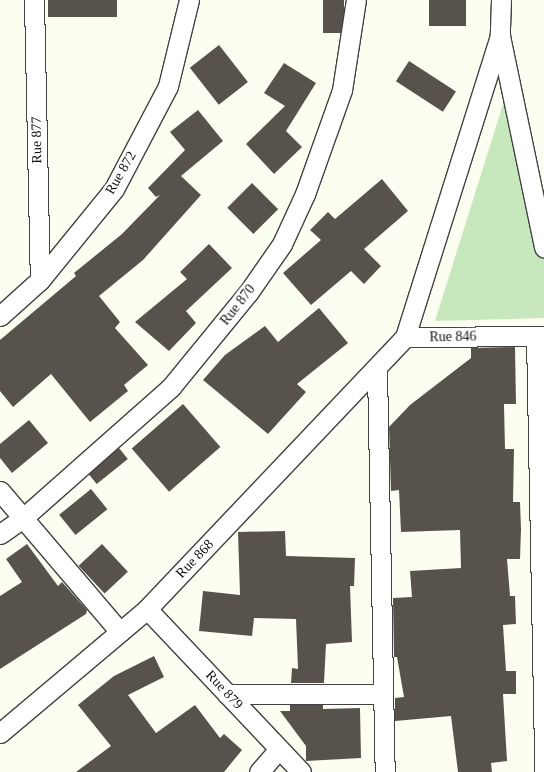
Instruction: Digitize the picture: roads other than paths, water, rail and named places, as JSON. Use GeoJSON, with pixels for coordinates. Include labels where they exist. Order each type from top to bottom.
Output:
{"type":"FeatureCollection","features":[{"type":"Feature","properties":{"kind":"street","name":"Rue 877"},"geometry":{"type":"LineString","coordinates":[[34,0],[40,280]]}},
{"type":"Feature","properties":{"kind":"street","name":"Rue 872"},"geometry":{"type":"LineString","coordinates":[[0,316],[40,280],[114,189],[168,86],[189,0]]}},
{"type":"Feature","properties":{"kind":"street","name":"Rue 870"},"geometry":{"type":"LineString","coordinates":[[0,534],[23,518],[172,387],[248,294],[282,244],[305,194],[342,90],[356,0]]}},
{"type":"Feature","properties":{"kind":"street"},"geometry":{"type":"LineString","coordinates":[[501,0],[500,36],[544,247]]}},
{"type":"Feature","properties":{"kind":"street"},"geometry":{"type":"LineString","coordinates":[[385,772],[377,370],[405,337],[500,36]]}},
{"type":"Feature","properties":{"kind":"street"},"geometry":{"type":"LineString","coordinates":[[540,336],[544,772]]}},
{"type":"Feature","properties":{"kind":"street","name":"Rue 846"},"geometry":{"type":"LineString","coordinates":[[405,337],[540,336]]}},
{"type":"Feature","properties":{"kind":"street","name":"Rue 868"},"geometry":{"type":"LineString","coordinates":[[0,733],[147,609],[377,370]]}},
{"type":"Feature","properties":{"kind":"street"},"geometry":{"type":"LineString","coordinates":[[0,491],[120,632]]}},
{"type":"Feature","properties":{"kind":"street","name":"Rue 879"},"geometry":{"type":"LineString","coordinates":[[147,609],[301,772]]}},
{"type":"Feature","properties":{"kind":"street"},"geometry":{"type":"LineString","coordinates":[[227,694],[383,694]]}},
{"type":"Feature","properties":{"kind":"street"},"geometry":{"type":"LineString","coordinates":[[259,772],[280,749]]}}]}
